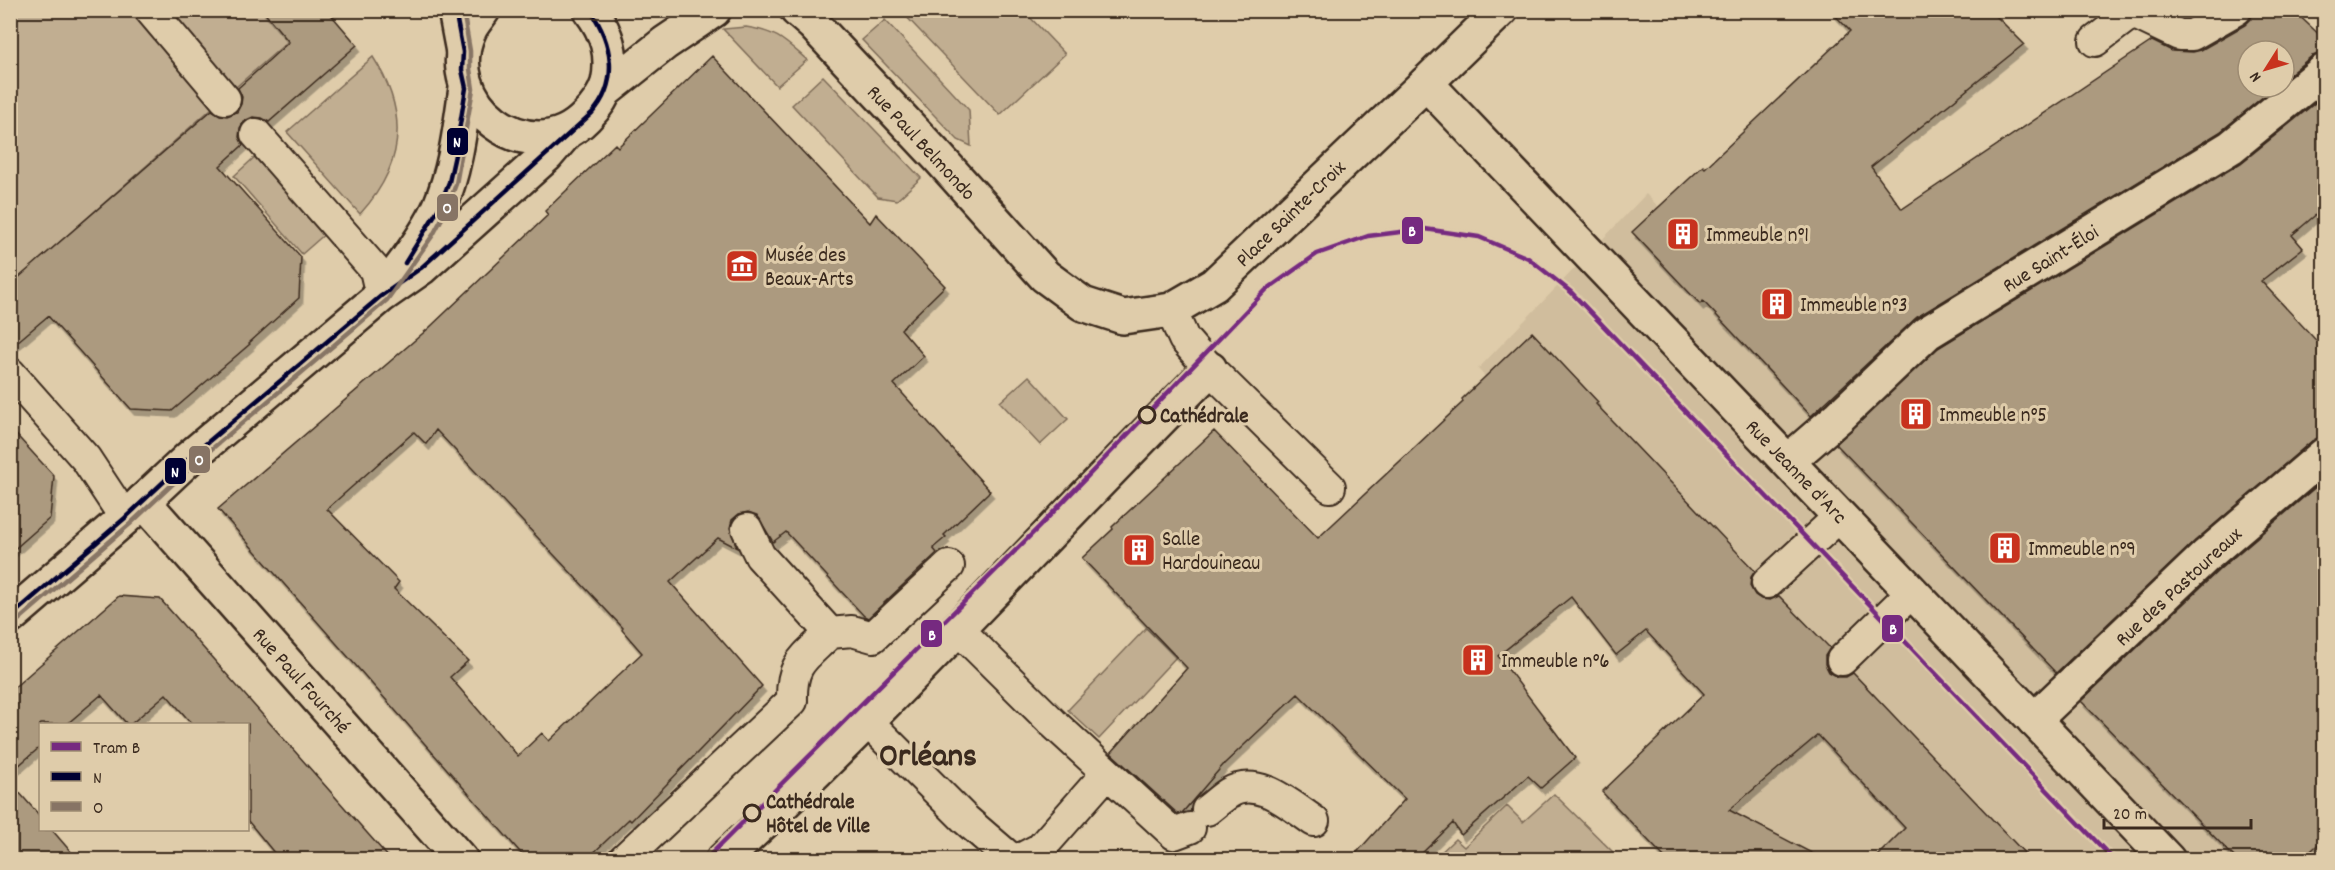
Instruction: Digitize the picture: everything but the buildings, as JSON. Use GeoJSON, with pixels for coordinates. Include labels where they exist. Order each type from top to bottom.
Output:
{"type":"FeatureCollection","features":[{"type":"Feature","properties":{"kind":"street"},"geometry":{"type":"LineString","coordinates":[[455,10],[463,52]]}},
{"type":"Feature","properties":{"kind":"street"},"geometry":{"type":"LineString","coordinates":[[483,10],[470,29],[463,52],[462,70],[466,88],[478,108],[495,124],[516,134],[539,137],[565,134]]}},
{"type":"Feature","properties":{"kind":"street"},"geometry":{"type":"LineString","coordinates":[[10,617],[189,458],[381,296],[421,268],[596,108],[606,90],[611,68],[609,46],[601,25],[590,10]]}},
{"type":"Feature","properties":{"kind":"street"},"geometry":{"type":"LineString","coordinates":[[606,90],[665,43],[714,10]]}},
{"type":"Feature","properties":{"kind":"street","name":"Rue Paul Belmondo"},"geometry":{"type":"LineString","coordinates":[[797,10],[813,24],[938,157],[1045,276]]}},
{"type":"Feature","properties":{"kind":"street","name":"Place Sainte-Croix"},"geometry":{"type":"LineString","coordinates":[[1045,276],[1083,304],[1123,317],[1171,310],[1214,285],[1501,10]]}},
{"type":"Feature","properties":{"kind":"street","name":"Rue Saint-Éloi"},"geometry":{"type":"LineString","coordinates":[[1788,461],[1840,416],[1928,333],[2231,147],[2325,71]]}},
{"type":"Feature","properties":{"kind":"street","name":"Rue Jeanne d'Arc"},"geometry":{"type":"LineString","coordinates":[[1426,82],[2168,860]]}},
{"type":"Feature","properties":{"kind":"street"},"geometry":{"type":"LineString","coordinates":[[381,296],[410,256],[439,208],[449,182],[466,88]]}},
{"type":"Feature","properties":{"kind":"street"},"geometry":{"type":"LineString","coordinates":[[723,860],[958,629],[1210,369]]}},
{"type":"Feature","properties":{"kind":"street","name":"Rue des Pastoureaux"},"geometry":{"type":"LineString","coordinates":[[2034,720],[2207,555],[2325,455]]}},
{"type":"Feature","properties":{"kind":"street","name":"Rue Paul Fourché"},"geometry":{"type":"LineString","coordinates":[[134,509],[461,860]]}},
{"type":"Feature","properties":{"kind":"lane"},"geometry":{"type":"LineString","coordinates":[[150,10],[225,99]]}},
{"type":"Feature","properties":{"kind":"lane"},"geometry":{"type":"LineString","coordinates":[[2095,41],[2135,14],[2180,35],[2192,35],[2236,10]]}},
{"type":"Feature","properties":{"kind":"lane"},"geometry":{"type":"LineString","coordinates":[[256,134],[375,270],[381,296]]}},
{"type":"Feature","properties":{"kind":"lane"},"geometry":{"type":"LineString","coordinates":[[1171,310],[1184,339],[1210,369],[1330,487]]}},
{"type":"Feature","properties":{"kind":"lane"},"geometry":{"type":"LineString","coordinates":[[10,373],[134,509]]}},
{"type":"Feature","properties":{"kind":"lane"},"geometry":{"type":"LineString","coordinates":[[1767,583],[1840,516]]}},
{"type":"Feature","properties":{"kind":"lane"},"geometry":{"type":"LineString","coordinates":[[747,530],[760,556],[830,633]]}},
{"type":"Feature","properties":{"kind":"lane"},"geometry":{"type":"LineString","coordinates":[[623,860],[792,701],[792,680],[800,662],[830,633],[852,631],[873,638],[949,566]]}},
{"type":"Feature","properties":{"kind":"lane"},"geometry":{"type":"LineString","coordinates":[[1842,660],[1912,592]]}},
{"type":"Feature","properties":{"kind":"lane"},"geometry":{"type":"LineString","coordinates":[[958,629],[1045,716],[1174,834],[1198,819],[1230,792],[1242,787],[1255,787],[1273,794],[1314,820]]}},
{"type":"Feature","properties":{"kind":"lane"},"geometry":{"type":"LineString","coordinates":[[866,720],[966,820],[1009,857],[1020,859],[1041,848],[1107,773]]}},
{"type":"Feature","properties":{"kind":"shaded area"},"geometry":{"type":"Polygon","coordinates":[[[262,10],[266,14],[271,11],[302,29],[11,285],[11,11],[262,10]]]}},
{"type":"Feature","properties":{"kind":"shaded area"},"geometry":{"type":"Polygon","coordinates":[[[901,11],[1024,11],[1065,54],[1000,115],[901,11]]]}},
{"type":"Feature","properties":{"kind":"shaded area"},"geometry":{"type":"Polygon","coordinates":[[[885,20],[969,110],[971,146],[958,140],[862,40],[885,20]]]}},
{"type":"Feature","properties":{"kind":"shaded area"},"geometry":{"type":"Polygon","coordinates":[[[746,27],[773,34],[807,60],[777,86],[723,29],[746,27]]]}},
{"type":"Feature","properties":{"kind":"shaded area"},"geometry":{"type":"Polygon","coordinates":[[[373,57],[385,78],[392,98],[397,118],[397,138],[386,177],[360,214],[287,132],[373,57]]]}},
{"type":"Feature","properties":{"kind":"shaded area"},"geometry":{"type":"Polygon","coordinates":[[[823,76],[921,178],[897,200],[878,197],[792,105],[823,76]]]}},
{"type":"Feature","properties":{"kind":"shaded area"},"geometry":{"type":"Polygon","coordinates":[[[257,155],[326,233],[302,254],[234,176],[257,155]]]}},
{"type":"Feature","properties":{"kind":"shaded area"},"geometry":{"type":"Polygon","coordinates":[[[1646,194],[2287,859],[1683,859],[1788,759],[1808,714],[1478,369],[1646,194]]]}},
{"type":"Feature","properties":{"kind":"shaded area"},"geometry":{"type":"Polygon","coordinates":[[[1029,376],[1068,419],[1040,445],[1000,402],[1029,376]]]}},
{"type":"Feature","properties":{"kind":"shaded area"},"geometry":{"type":"Polygon","coordinates":[[[1146,628],[1176,657],[1099,739],[1068,710],[1146,628]]]}},
{"type":"Feature","properties":{"kind":"shaded area"},"geometry":{"type":"Polygon","coordinates":[[[1554,794],[1620,859],[1434,859],[1455,839],[1464,847],[1507,806],[1523,822],[1554,794]]]}},
{"type":"Feature","properties":{"kind":"tram line","name":"B"},"geometry":{"type":"LineString","coordinates":[[705,860],[1039,527],[1266,290],[1317,254],[1368,236],[1425,229],[1479,237],[1528,258],[1571,292],[2114,860]]}},
{"type":"Feature","properties":{"kind":"transit line","name":"N"},"geometry":{"type":"LineString","coordinates":[[405,263],[439,208],[449,182],[455,155],[466,88],[462,70],[463,52],[455,10]]}},
{"type":"Feature","properties":{"kind":"transit line","name":"O"},"geometry":{"type":"LineString","coordinates":[[15,623],[130,524],[194,464],[387,300],[433,235],[446,211],[456,184],[473,89],[463,10]]}},
{"type":"Feature","properties":{"kind":"transit line","name":"N"},"geometry":{"type":"LineString","coordinates":[[10,617],[125,518],[189,458],[381,296],[421,268],[592,113],[607,88],[610,62],[604,35],[590,10]]}},
{"type":"Feature","properties":{"kind":"place","name":"Immeuble n°1"},"geometry":{"type":"Point","coordinates":[1683,234]}},
{"type":"Feature","properties":{"kind":"place","name":"Musée des Beaux-Arts"},"geometry":{"type":"Point","coordinates":[742,266]}},
{"type":"Feature","properties":{"kind":"place","name":"Immeuble n°3"},"geometry":{"type":"Point","coordinates":[1777,304]}},
{"type":"Feature","properties":{"kind":"place","name":"Immeuble n°5"},"geometry":{"type":"Point","coordinates":[1916,414]}},
{"type":"Feature","properties":{"kind":"place","name":"Cathédrale"},"geometry":{"type":"Point","coordinates":[1147,415]}},
{"type":"Feature","properties":{"kind":"place","name":"Immeuble n°9"},"geometry":{"type":"Point","coordinates":[2005,548]}},
{"type":"Feature","properties":{"kind":"place","name":"Salle Hardouineau"},"geometry":{"type":"Point","coordinates":[1139,550]}},
{"type":"Feature","properties":{"kind":"place","name":"Immeuble n°6"},"geometry":{"type":"Point","coordinates":[1478,660]}},
{"type":"Feature","properties":{"kind":"place","name":"Cathédrale Hôtel de Ville"},"geometry":{"type":"Point","coordinates":[752,813]}},
{"type":"Feature","properties":{"kind":"district","name":"Orléans"},"geometry":{"type":"Point","coordinates":[928,753]}}]}
